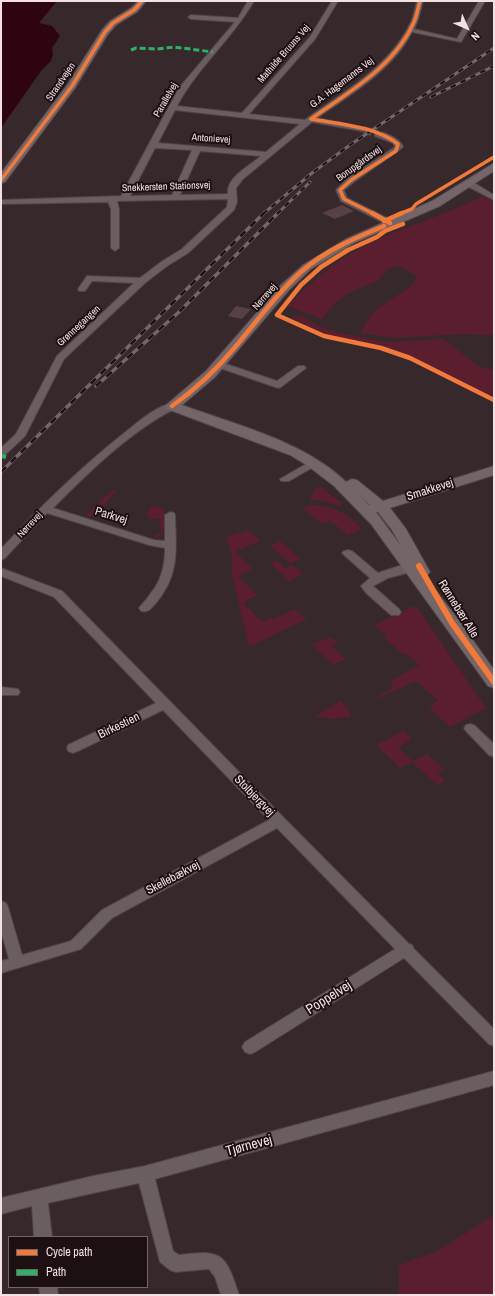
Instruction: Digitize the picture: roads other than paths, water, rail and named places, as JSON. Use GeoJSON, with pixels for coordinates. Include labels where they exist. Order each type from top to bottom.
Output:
{"type":"FeatureCollection","features":[{"type":"Feature","properties":{"kind":"main road","name":"Strandvejen"},"geometry":{"type":"LineString","coordinates":[[1,180],[47,121],[82,70],[104,33],[112,24],[135,9],[142,1]]}},
{"type":"Feature","properties":{"kind":"main road","name":"Nørrevej"},"geometry":{"type":"LineString","coordinates":[[172,406],[185,398],[207,379],[294,279],[323,255],[390,223],[427,208],[494,166]]}},
{"type":"Feature","properties":{"kind":"main road","name":"Rønnebær Alle"},"geometry":{"type":"LineString","coordinates":[[172,406],[274,443],[313,463],[373,508],[376,521],[414,567],[494,682]]}},
{"type":"Feature","properties":{"kind":"main road","name":"Smakkevej"},"geometry":{"type":"LineString","coordinates":[[373,508],[494,470]]}},
{"type":"Feature","properties":{"kind":"street","name":"Parallelvej"},"geometry":{"type":"LineString","coordinates":[[124,199],[183,88],[240,20],[251,1]]}},
{"type":"Feature","properties":{"kind":"street","name":"Mathilde Bruuns Vej"},"geometry":{"type":"LineString","coordinates":[[243,116],[313,38],[335,1]]}},
{"type":"Feature","properties":{"kind":"street","name":"G.A. Hagemanns Vej"},"geometry":{"type":"LineString","coordinates":[[232,196],[232,187],[236,181],[309,120],[358,85],[381,66],[400,46],[416,21],[420,1]]}},
{"type":"Feature","properties":{"kind":"street"},"geometry":{"type":"LineString","coordinates":[[410,30],[459,41],[482,1]]}},
{"type":"Feature","properties":{"kind":"street"},"geometry":{"type":"LineString","coordinates":[[191,17],[240,20]]}},
{"type":"Feature","properties":{"kind":"street"},"geometry":{"type":"LineString","coordinates":[[172,108],[243,116],[309,120],[364,130]]}},
{"type":"Feature","properties":{"kind":"street","name":"Borupgårdsvej"},"geometry":{"type":"LineString","coordinates":[[378,134],[396,141],[399,146],[398,148],[351,180],[340,190],[344,199],[390,223]]}},
{"type":"Feature","properties":{"kind":"street","name":"Antonievej"},"geometry":{"type":"LineString","coordinates":[[152,144],[268,154]]}},
{"type":"Feature","properties":{"kind":"street"},"geometry":{"type":"LineString","coordinates":[[175,198],[197,148]]}},
{"type":"Feature","properties":{"kind":"street"},"geometry":{"type":"LineString","coordinates":[[468,183],[494,198]]}},
{"type":"Feature","properties":{"kind":"street","name":"Snekkersten Stationsvej"},"geometry":{"type":"LineString","coordinates":[[1,202],[232,196]]}},
{"type":"Feature","properties":{"kind":"street","name":"Grønnegangen"},"geometry":{"type":"LineString","coordinates":[[1,453],[20,436],[60,358],[142,281],[164,264],[185,251],[221,218],[231,208],[233,202],[232,196]]}},
{"type":"Feature","properties":{"kind":"street"},"geometry":{"type":"LineString","coordinates":[[112,200],[115,209],[114,248]]}},
{"type":"Feature","properties":{"kind":"street"},"geometry":{"type":"LineString","coordinates":[[82,289],[90,278],[142,281]]}},
{"type":"Feature","properties":{"kind":"street"},"geometry":{"type":"LineString","coordinates":[[220,365],[278,385],[301,368]]}},
{"type":"Feature","properties":{"kind":"street","name":"Nørrevej"},"geometry":{"type":"LineString","coordinates":[[1,556],[62,492],[125,437],[147,420],[172,406]]}},
{"type":"Feature","properties":{"kind":"street"},"geometry":{"type":"LineString","coordinates":[[285,479],[313,463]]}},
{"type":"Feature","properties":{"kind":"street","name":"Parkvej"},"geometry":{"type":"LineString","coordinates":[[45,509],[153,543],[171,545]]}},
{"type":"Feature","properties":{"kind":"street"},"geometry":{"type":"LineString","coordinates":[[145,608],[158,594],[167,580],[171,565],[170,515]]}},
{"type":"Feature","properties":{"kind":"street"},"geometry":{"type":"LineString","coordinates":[[348,553],[377,578]]}},
{"type":"Feature","properties":{"kind":"street"},"geometry":{"type":"LineString","coordinates":[[395,612],[367,586],[370,582],[377,578],[414,567]]}},
{"type":"Feature","properties":{"kind":"street","name":"Stolbjergvej"},"geometry":{"type":"LineString","coordinates":[[1,572],[58,594],[278,821],[407,949],[494,1039]]}},
{"type":"Feature","properties":{"kind":"street"},"geometry":{"type":"LineString","coordinates":[[1,691],[14,692]]}},
{"type":"Feature","properties":{"kind":"street","name":"Birkestien"},"geometry":{"type":"LineString","coordinates":[[73,748],[164,704]]}},
{"type":"Feature","properties":{"kind":"street"},"geometry":{"type":"LineString","coordinates":[[470,728],[494,752]]}},
{"type":"Feature","properties":{"kind":"street","name":"Skellebækvej"},"geometry":{"type":"LineString","coordinates":[[17,961],[76,945],[107,914],[278,821]]}},
{"type":"Feature","properties":{"kind":"street"},"geometry":{"type":"LineString","coordinates":[[1,907],[17,961],[1,967]]}},
{"type":"Feature","properties":{"kind":"street","name":"Poppelvej"},"geometry":{"type":"LineString","coordinates":[[250,1047],[407,949]]}},
{"type":"Feature","properties":{"kind":"street","name":"Tjørnevej"},"geometry":{"type":"LineString","coordinates":[[1,1206],[93,1184],[145,1174],[494,1078]]}},
{"type":"Feature","properties":{"kind":"street"},"geometry":{"type":"LineString","coordinates":[[145,1174],[166,1256],[176,1264],[207,1259],[218,1264],[223,1271],[230,1295]]}},
{"type":"Feature","properties":{"kind":"street"},"geometry":{"type":"LineString","coordinates":[[39,1197],[43,1236]]}},
{"type":"Feature","properties":{"kind":"tunnel"},"geometry":{"type":"LineString","coordinates":[[364,130],[378,134]]}},
{"type":"Feature","properties":{"kind":"railway"},"geometry":{"type":"LineString","coordinates":[[263,214],[312,173],[350,145],[494,48]]}},
{"type":"Feature","properties":{"kind":"railway"},"geometry":{"type":"LineString","coordinates":[[431,97],[494,66]]}},
{"type":"Feature","properties":{"kind":"railway"},"geometry":{"type":"LineString","coordinates":[[277,214],[310,182]]}},
{"type":"Feature","properties":{"kind":"railway"},"geometry":{"type":"LineString","coordinates":[[1,472],[264,213]]}},
{"type":"Feature","properties":{"kind":"railway"},"geometry":{"type":"LineString","coordinates":[[96,386],[179,312],[277,214]]}}]}
